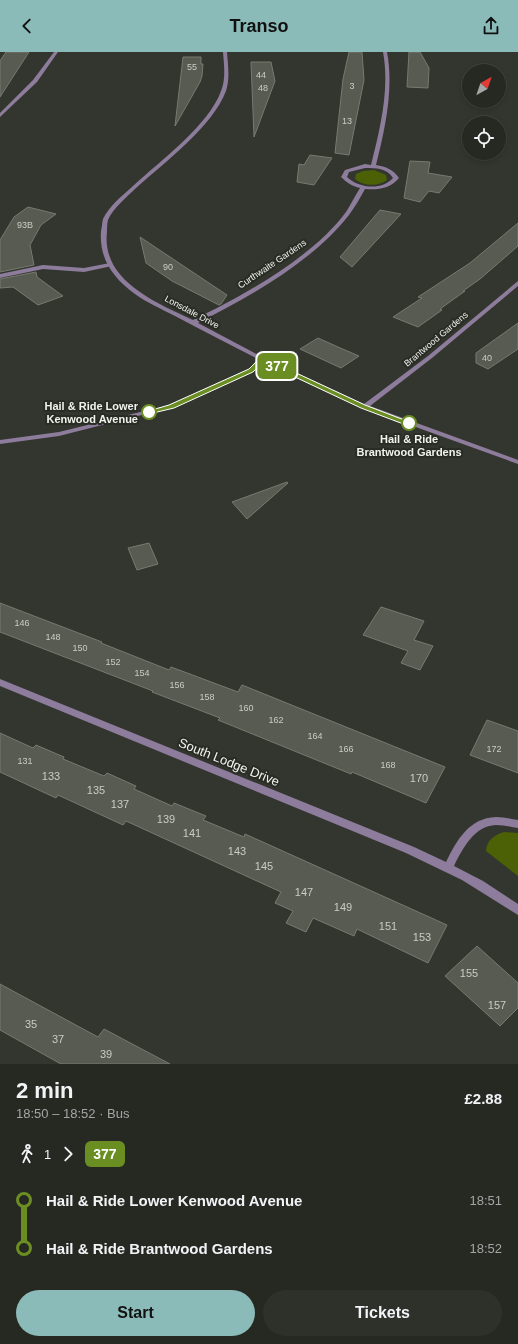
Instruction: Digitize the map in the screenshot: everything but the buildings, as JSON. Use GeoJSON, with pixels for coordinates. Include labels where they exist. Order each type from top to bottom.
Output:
{"type":"FeatureCollection","features":[{"type":"Feature","properties":{"kind":"street"},"geometry":{"type":"LineString","coordinates":[[0,116],[35,81],[56,52]]}},
{"type":"Feature","properties":{"kind":"street","name":"Lonsdale Drive"},"geometry":{"type":"LineString","coordinates":[[225,52],[227,78],[222,96],[210,114],[186,140],[122,199],[106,220],[102,240],[105,255],[110,265],[122,281],[138,294],[262,359],[365,407],[518,462]]}},
{"type":"Feature","properties":{"kind":"street"},"geometry":{"type":"LineString","coordinates":[[373,166],[381,134],[385,98],[387,61],[385,52]]}},
{"type":"Feature","properties":{"kind":"street"},"geometry":{"type":"LineString","coordinates":[[373,166],[392,172],[396,178],[391,184],[378,188],[363,188],[350,184],[344,177],[345,174],[358,167],[373,166]]}},
{"type":"Feature","properties":{"kind":"street","name":"Curthwaite Gardens"},"geometry":{"type":"LineString","coordinates":[[192,323],[282,271],[313,248],[347,214],[363,188]]}},
{"type":"Feature","properties":{"kind":"street"},"geometry":{"type":"LineString","coordinates":[[0,276],[43,267],[84,270],[110,265]]}},
{"type":"Feature","properties":{"kind":"street","name":"Brantwood Gardens"},"geometry":{"type":"LineString","coordinates":[[365,407],[430,357],[518,283]]}},
{"type":"Feature","properties":{"kind":"street"},"geometry":{"type":"LineString","coordinates":[[0,442],[59,434],[172,406],[251,370],[262,359]]}},
{"type":"Feature","properties":{"kind":"street","name":"South Lodge Drive"},"geometry":{"type":"LineString","coordinates":[[0,682],[410,850],[448,867],[498,895],[518,910]]}},
{"type":"Feature","properties":{"kind":"street"},"geometry":{"type":"LineString","coordinates":[[448,867],[467,835],[477,826],[495,821],[518,824]]}},
{"type":"Feature","properties":{"kind":"green space"},"geometry":{"type":"Polygon","coordinates":[[[374,170],[386,175],[387,180],[379,184],[371,185],[362,183],[355,179],[356,174],[363,171],[374,170]]]}},
{"type":"Feature","properties":{"kind":"green space"},"geometry":{"type":"Polygon","coordinates":[[[504,832],[518,833],[518,876],[486,851],[489,841],[504,832]]]}},
{"type":"Feature","properties":{"kind":"bus line","name":"377"},"geometry":{"type":"LineString","coordinates":[[149,412],[172,406],[251,370],[262,359],[363,406],[409,423]]}},
{"type":"Feature","properties":{"kind":"place","name":"Hail & Ride Lower Kenwood Avenue"},"geometry":{"type":"Point","coordinates":[149,412]}},
{"type":"Feature","properties":{"kind":"place","name":"Hail & Ride Brantwood Gardens"},"geometry":{"type":"Point","coordinates":[409,423]}}]}
